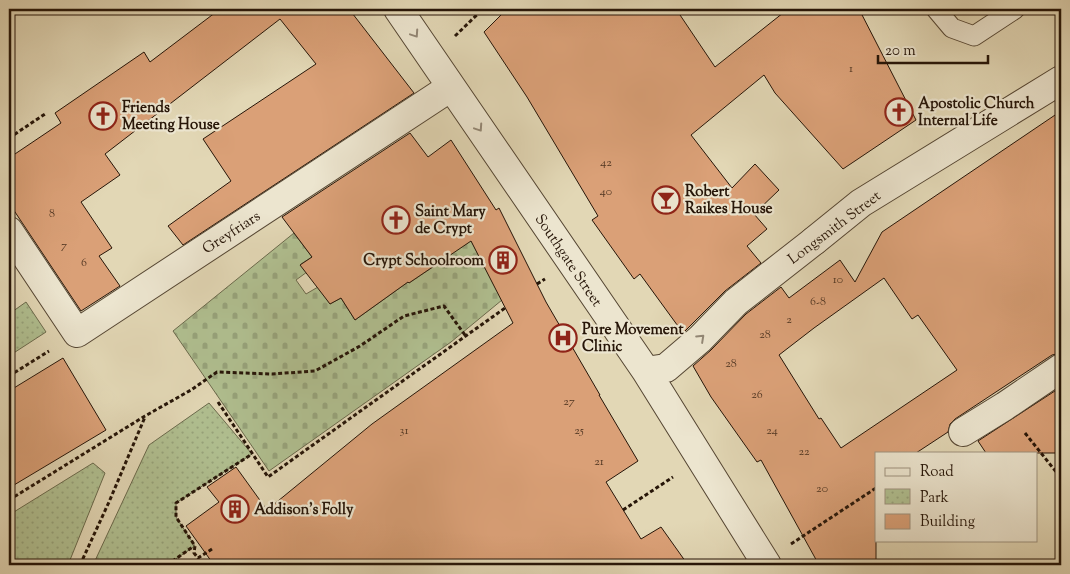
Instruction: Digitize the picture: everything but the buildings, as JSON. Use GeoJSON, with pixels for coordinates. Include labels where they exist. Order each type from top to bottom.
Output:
{"type":"FeatureCollection","features":[{"type":"Feature","properties":{"kind":"street","name":"Southgate Street"},"geometry":{"type":"LineString","coordinates":[[398,9],[646,371],[766,563]]}},
{"type":"Feature","properties":{"kind":"street","name":"Longsmith Street"},"geometry":{"type":"LineString","coordinates":[[646,371],[666,368],[700,339],[736,302],[861,203],[1061,80]]}},
{"type":"Feature","properties":{"kind":"street","name":"Greyfriars"},"geometry":{"type":"LineString","coordinates":[[77,333],[451,87]]}},
{"type":"Feature","properties":{"kind":"street"},"geometry":{"type":"LineString","coordinates":[[9,231],[77,333]]}},
{"type":"Feature","properties":{"kind":"street"},"geometry":{"type":"LineString","coordinates":[[963,432],[1061,368]]}},
{"type":"Feature","properties":{"kind":"lane"},"geometry":{"type":"LineString","coordinates":[[936,9],[952,28],[974,36],[1015,9]]}},
{"type":"Feature","properties":{"kind":"path"},"geometry":{"type":"LineString","coordinates":[[9,138],[45,114]]}},
{"type":"Feature","properties":{"kind":"path"},"geometry":{"type":"LineString","coordinates":[[9,500],[145,416],[191,390],[217,372],[272,374],[315,371],[360,346],[404,316],[444,306],[465,335]]}},
{"type":"Feature","properties":{"kind":"path"},"geometry":{"type":"LineString","coordinates":[[218,402],[268,476],[440,355],[465,335],[506,308]]}},
{"type":"Feature","properties":{"kind":"path"},"geometry":{"type":"LineString","coordinates":[[9,376],[77,333]]}},
{"type":"Feature","properties":{"kind":"path"},"geometry":{"type":"LineString","coordinates":[[1005,406],[1061,478]]}},
{"type":"Feature","properties":{"kind":"path"},"geometry":{"type":"LineString","coordinates":[[80,565],[145,416]]}},
{"type":"Feature","properties":{"kind":"path"},"geometry":{"type":"LineString","coordinates":[[212,549],[198,558],[194,553],[195,546],[176,517],[176,503],[252,454]]}},
{"type":"Feature","properties":{"kind":"path"},"geometry":{"type":"LineString","coordinates":[[623,510],[700,458]]}},
{"type":"Feature","properties":{"kind":"path"},"geometry":{"type":"LineString","coordinates":[[766,563],[875,489]]}},
{"type":"Feature","properties":{"kind":"path"},"geometry":{"type":"LineString","coordinates":[[167,565],[195,546]]}},
{"type":"Feature","properties":{"kind":"green space"},"geometry":{"type":"Polygon","coordinates":[[[294,233],[312,257],[301,264],[307,272],[296,280],[306,294],[318,287],[330,304],[341,298],[355,320],[408,282],[439,263],[468,235],[502,300],[451,342],[269,471],[173,331],[294,233]]]}},
{"type":"Feature","properties":{"kind":"green space"},"geometry":{"type":"Polygon","coordinates":[[[26,302],[46,332],[9,356],[9,314],[26,302]]]}},
{"type":"Feature","properties":{"kind":"green space"},"geometry":{"type":"Polygon","coordinates":[[[209,403],[252,454],[176,503],[176,517],[195,546],[167,565],[93,565],[149,445],[209,403]]]}},
{"type":"Feature","properties":{"kind":"green space"},"geometry":{"type":"Polygon","coordinates":[[[93,463],[105,473],[68,565],[9,565],[9,515],[93,463]]]}},
{"type":"Feature","properties":{"kind":"place","name":"Apostolic Church Internal Life"},"geometry":{"type":"Point","coordinates":[899,112]}},
{"type":"Feature","properties":{"kind":"place","name":"Friends Meeting House"},"geometry":{"type":"Point","coordinates":[103,116]}},
{"type":"Feature","properties":{"kind":"place","name":"Robert Raikes House"},"geometry":{"type":"Point","coordinates":[666,200]}},
{"type":"Feature","properties":{"kind":"place","name":"Saint Mary de Crypt"},"geometry":{"type":"Point","coordinates":[396,220]}},
{"type":"Feature","properties":{"kind":"place","name":"Crypt Schoolroom"},"geometry":{"type":"Point","coordinates":[503,260]}},
{"type":"Feature","properties":{"kind":"place","name":"Pure Movement Clinic"},"geometry":{"type":"Point","coordinates":[563,338]}},
{"type":"Feature","properties":{"kind":"place","name":"Addison's Folly"},"geometry":{"type":"Point","coordinates":[235,509]}}]}
